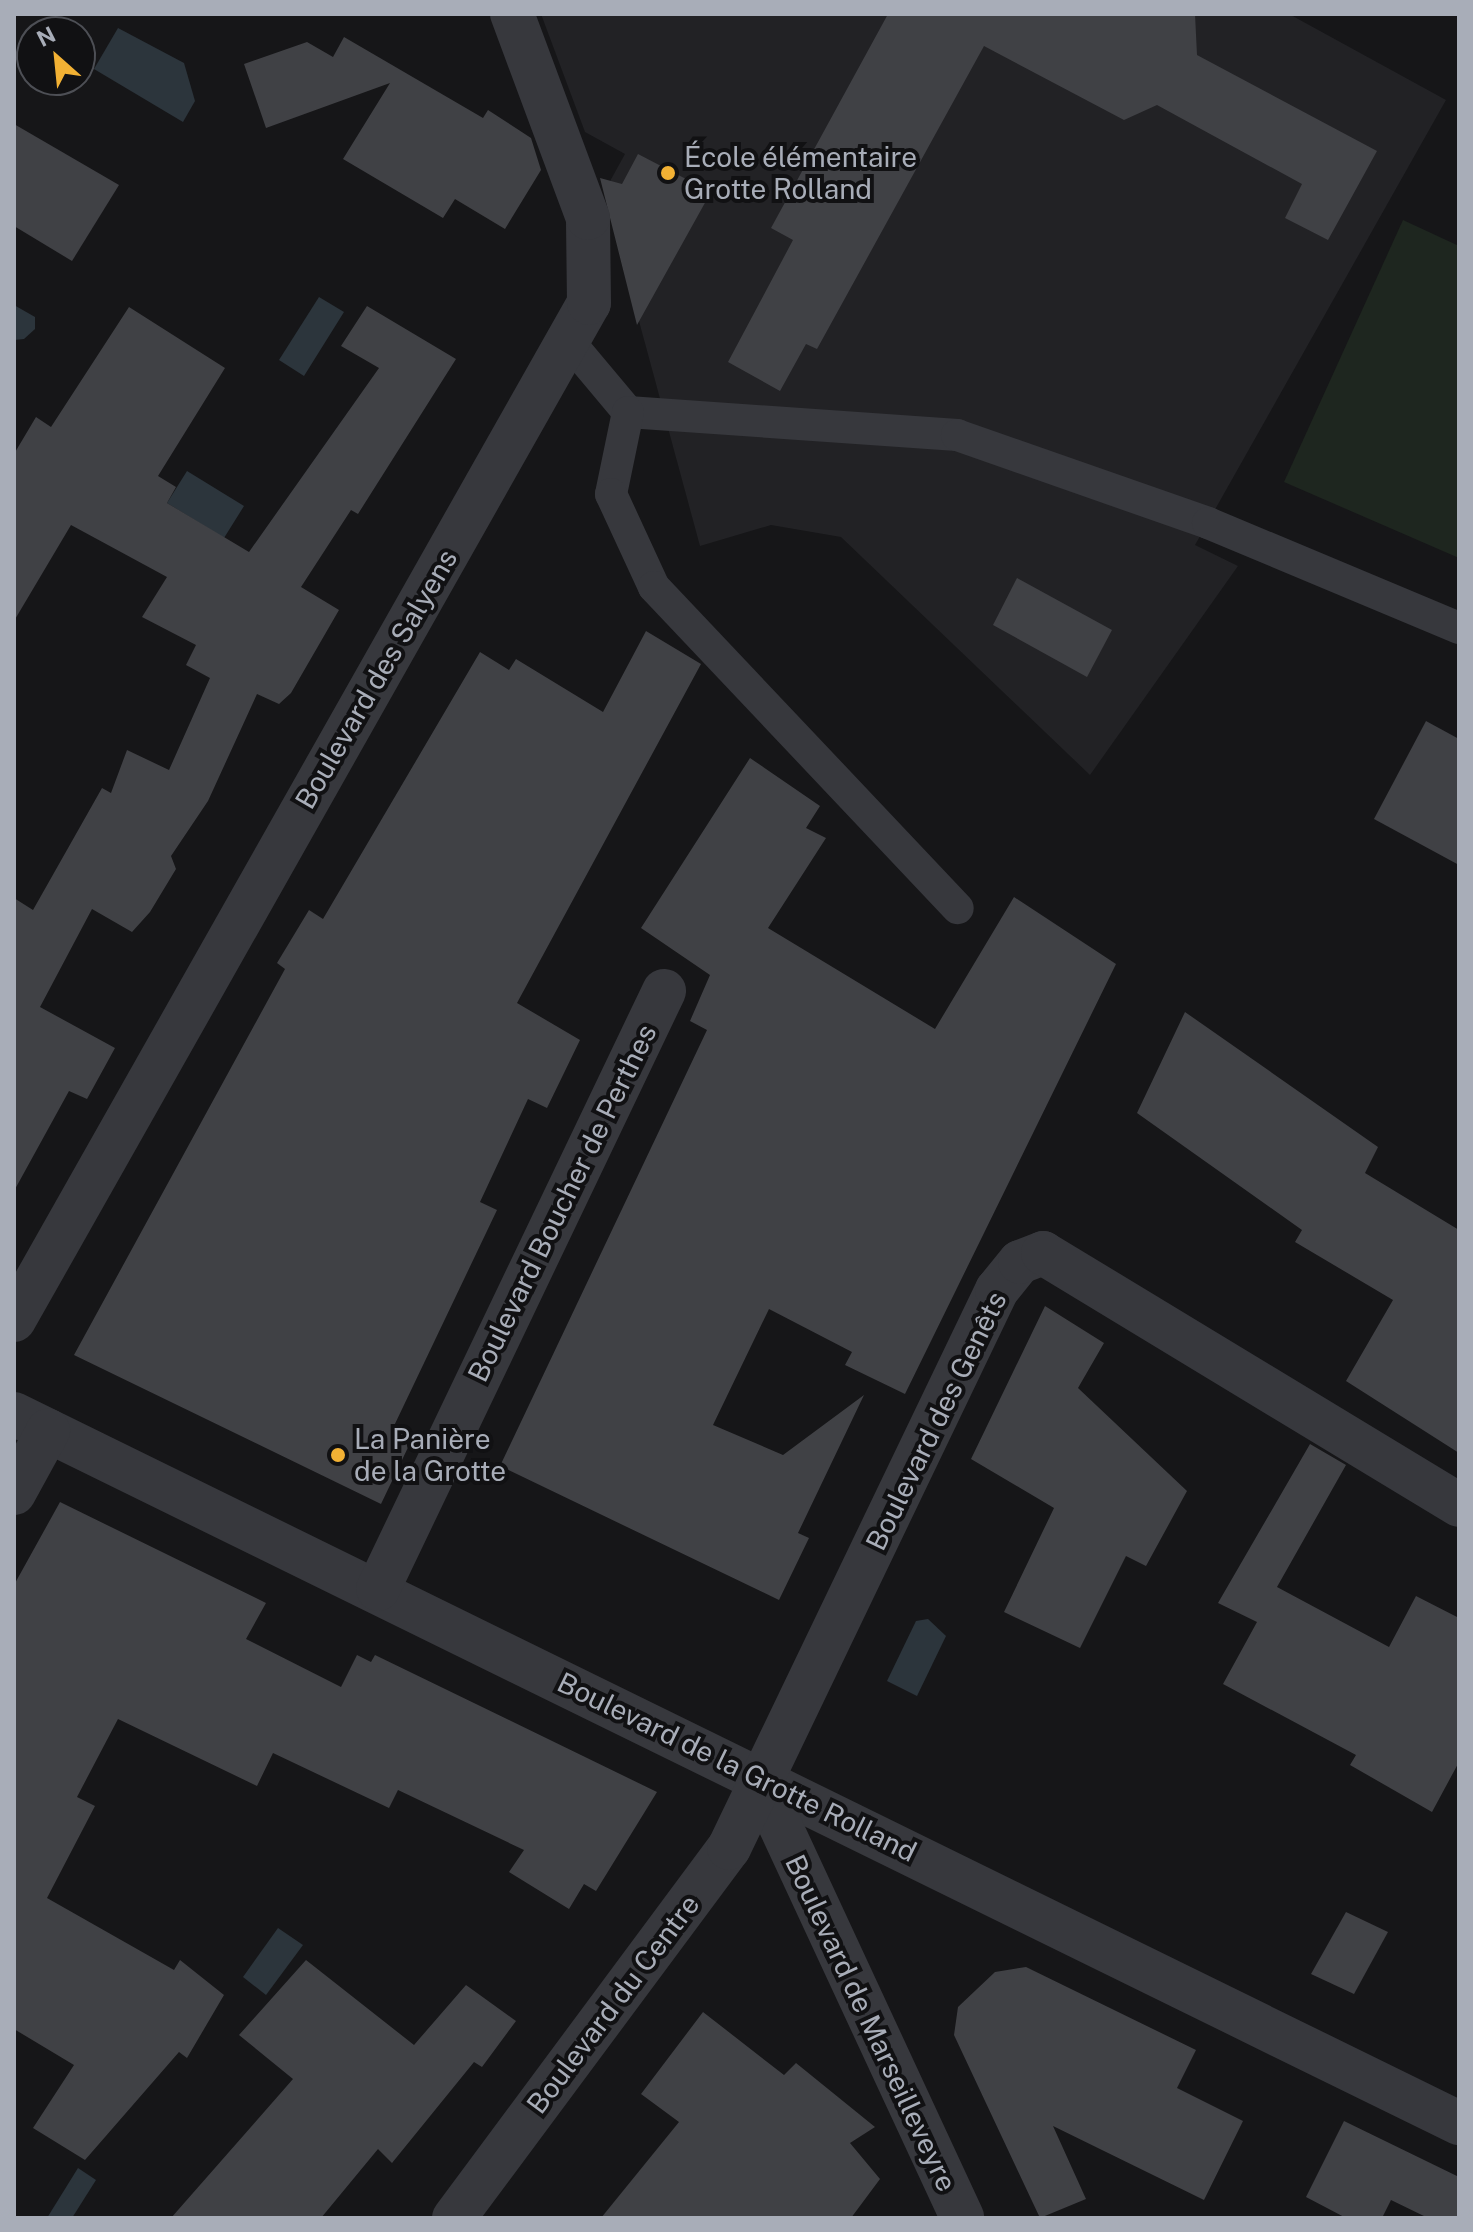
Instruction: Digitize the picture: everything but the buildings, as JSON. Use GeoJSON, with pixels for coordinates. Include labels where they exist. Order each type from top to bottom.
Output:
{"type":"FeatureCollection","features":[{"type":"Feature","properties":{"kind":"street","name":"Boulevard des Salyens"},"geometry":{"type":"LineString","coordinates":[[14,1320],[571,344],[589,303],[588,218],[512,14]]}},
{"type":"Feature","properties":{"kind":"street","name":"Boulevard Boucher de Perthes"},"geometry":{"type":"LineString","coordinates":[[378,1589],[664,991]]}},
{"type":"Feature","properties":{"kind":"street","name":"Boulevard des Genêts"},"geometry":{"type":"LineString","coordinates":[[761,1784],[997,1290],[1020,1262],[1043,1253],[1459,1505]]}},
{"type":"Feature","properties":{"kind":"street","name":"Boulevard de la Grotte Rolland"},"geometry":{"type":"LineString","coordinates":[[31,1422],[378,1589],[761,1784],[1459,2123]]}},
{"type":"Feature","properties":{"kind":"street"},"geometry":{"type":"LineString","coordinates":[[14,1493],[31,1422]]}},
{"type":"Feature","properties":{"kind":"street","name":"Boulevard du Centre"},"geometry":{"type":"LineString","coordinates":[[454,2218],[729,1848],[761,1784]]}},
{"type":"Feature","properties":{"kind":"street","name":"Boulevard de Marseilleveyre"},"geometry":{"type":"LineString","coordinates":[[761,1784],[962,2218]]}},
{"type":"Feature","properties":{"kind":"lane"},"geometry":{"type":"LineString","coordinates":[[571,344],[628,412],[957,435],[1208,523],[1459,628]]}},
{"type":"Feature","properties":{"kind":"lane"},"geometry":{"type":"LineString","coordinates":[[628,412],[611,494],[654,587],[958,908]]}},
{"type":"Feature","properties":{"kind":"shaded area"},"geometry":{"type":"Polygon","coordinates":[[[541,14],[1289,14],[1446,100],[1195,545],[1238,566],[1090,775],[841,537],[771,525],[700,546],[604,192],[625,154],[585,132],[541,14]]]}},
{"type":"Feature","properties":{"kind":"shaded area"},"geometry":{"type":"Polygon","coordinates":[[[118,28],[184,63],[195,101],[183,122],[96,70],[118,28]]]}},
{"type":"Feature","properties":{"kind":"shaded area"},"geometry":{"type":"Polygon","coordinates":[[[1403,220],[1459,246],[1459,558],[1284,482],[1403,220]]]}},
{"type":"Feature","properties":{"kind":"shaded area"},"geometry":{"type":"Polygon","coordinates":[[[319,297],[344,312],[304,376],[279,360],[319,297]]]}},
{"type":"Feature","properties":{"kind":"shaded area"},"geometry":{"type":"Polygon","coordinates":[[[14,305],[35,317],[35,329],[24,339],[14,340],[14,305]]]}},
{"type":"Feature","properties":{"kind":"shaded area"},"geometry":{"type":"Polygon","coordinates":[[[187,471],[244,506],[224,538],[167,503],[187,471]]]}},
{"type":"Feature","properties":{"kind":"shaded area"},"geometry":{"type":"Polygon","coordinates":[[[928,1619],[946,1636],[917,1696],[887,1681],[916,1621],[928,1619]]]}},
{"type":"Feature","properties":{"kind":"shaded area"},"geometry":{"type":"Polygon","coordinates":[[[278,1928],[303,1945],[266,1995],[243,1977],[278,1928]]]}},
{"type":"Feature","properties":{"kind":"shaded area"},"geometry":{"type":"Polygon","coordinates":[[[78,2168],[96,2180],[72,2218],[47,2218],[78,2168]]]}},
{"type":"Feature","properties":{"kind":"place","name":"École élémentaire Grotte Rolland"},"geometry":{"type":"Point","coordinates":[668,173]}},
{"type":"Feature","properties":{"kind":"place","name":"La Panière de la Grotte"},"geometry":{"type":"Point","coordinates":[338,1455]}}]}
